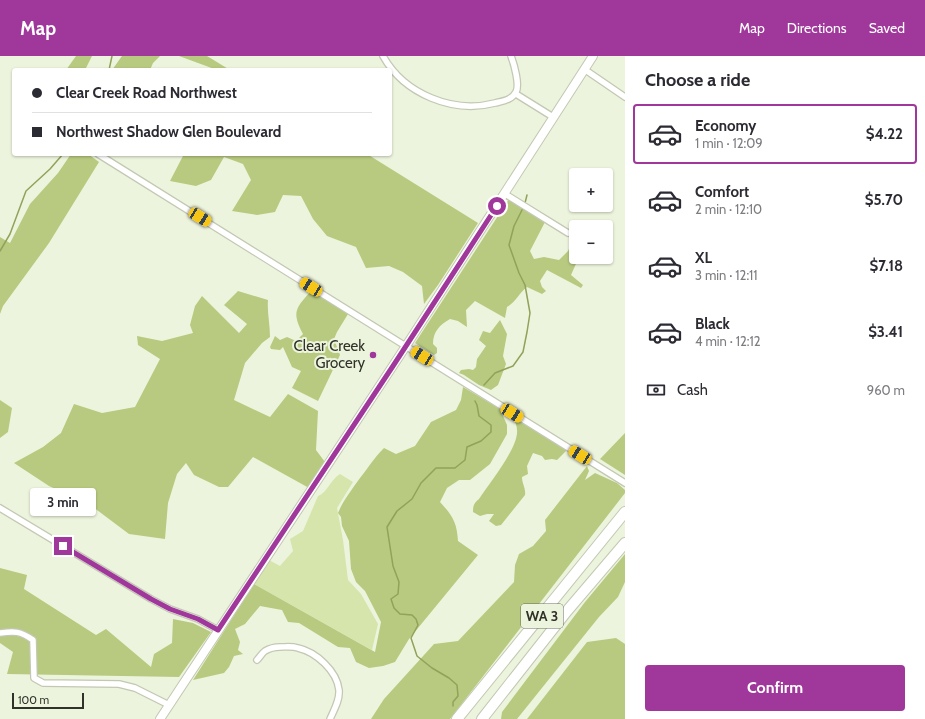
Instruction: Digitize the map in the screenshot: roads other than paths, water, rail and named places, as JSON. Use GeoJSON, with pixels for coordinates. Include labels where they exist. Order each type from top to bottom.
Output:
{"type":"FeatureCollection","features":[{"type":"Feature","properties":{"kind":"highway","name":"WA 3"},"geometry":{"type":"LineString","coordinates":[[458,719],[625,512]]}},
{"type":"Feature","properties":{"kind":"highway","name":"WA 3"},"geometry":{"type":"LineString","coordinates":[[482,719],[567,611],[625,542]]}},
{"type":"Feature","properties":{"kind":"main road"},"geometry":{"type":"LineString","coordinates":[[160,719],[406,346],[505,194],[592,56]]}},
{"type":"Feature","properties":{"kind":"street"},"geometry":{"type":"LineString","coordinates":[[383,56],[392,68]]}},
{"type":"Feature","properties":{"kind":"street"},"geometry":{"type":"LineString","coordinates":[[392,68],[399,76],[423,94],[435,100],[476,106],[509,99],[516,94],[518,85],[511,56]]}},
{"type":"Feature","properties":{"kind":"street"},"geometry":{"type":"LineString","coordinates":[[584,69],[625,96]]}},
{"type":"Feature","properties":{"kind":"street"},"geometry":{"type":"LineString","coordinates":[[516,94],[553,117]]}},
{"type":"Feature","properties":{"kind":"street"},"geometry":{"type":"LineString","coordinates":[[101,156],[624,482]]}},
{"type":"Feature","properties":{"kind":"street"},"geometry":{"type":"LineString","coordinates":[[505,194],[568,233]]}},
{"type":"Feature","properties":{"kind":"street"},"geometry":{"type":"LineString","coordinates":[[0,508],[151,599],[170,609],[198,619],[218,630]]}},
{"type":"Feature","properties":{"kind":"street"},"geometry":{"type":"LineString","coordinates":[[0,633],[15,631],[25,634],[33,640],[34,678],[43,683],[119,684],[135,688],[169,705]]}},
{"type":"Feature","properties":{"kind":"street"},"geometry":{"type":"LineString","coordinates":[[258,660],[263,652],[272,648],[291,647],[306,651],[319,659],[333,673],[339,688],[337,703],[330,719]]}},
{"type":"Feature","properties":{"kind":"waterway"},"geometry":{"type":"LineString","coordinates":[[109,68],[112,56]]}},
{"type":"Feature","properties":{"kind":"waterway"},"geometry":{"type":"LineString","coordinates":[[0,251],[10,234],[26,191],[50,169],[61,156]]}},
{"type":"Feature","properties":{"kind":"waterway"},"geometry":{"type":"LineString","coordinates":[[525,203],[527,195]]}},
{"type":"Feature","properties":{"kind":"waterway"},"geometry":{"type":"LineString","coordinates":[[484,385],[495,373],[513,366],[523,352],[530,313],[525,285],[509,245],[514,226],[523,208]]}},
{"type":"Feature","properties":{"kind":"waterway"},"geometry":{"type":"LineString","coordinates":[[453,706],[453,702],[458,696],[457,685],[417,656],[411,638],[418,625],[416,619],[412,615],[400,614],[394,608],[391,599],[398,594],[399,582],[393,566],[387,527],[397,511],[412,499],[421,483],[436,468],[455,468],[465,460],[467,447],[481,441],[491,432],[491,425],[479,416],[475,401]]}},
{"type":"Feature","properties":{"kind":"place","name":"Clear Creek Grocery"},"geometry":{"type":"Point","coordinates":[373,355]}}]}
